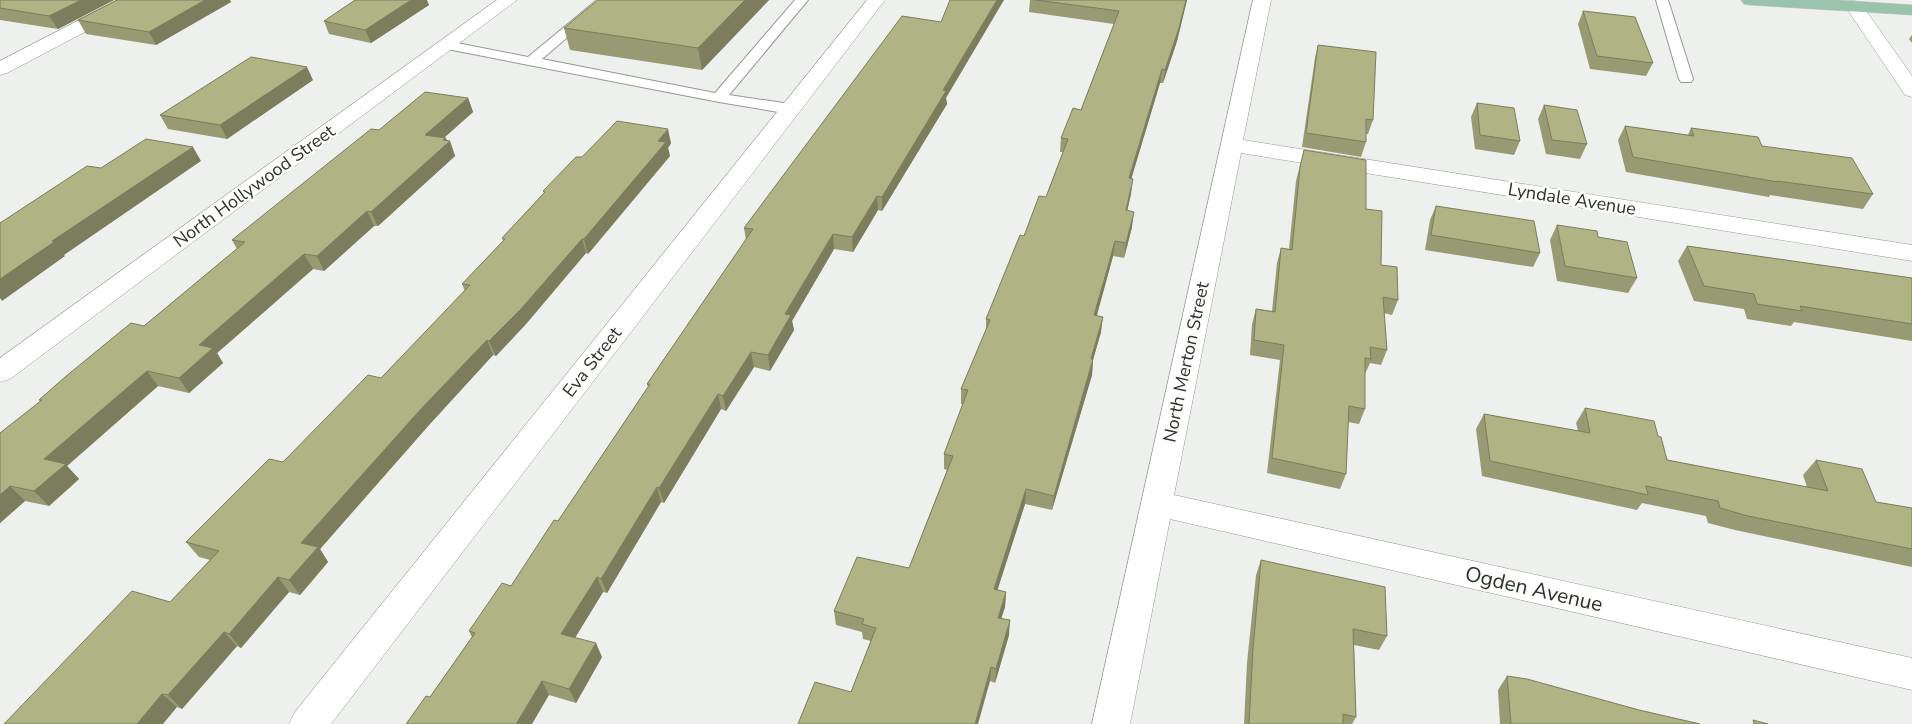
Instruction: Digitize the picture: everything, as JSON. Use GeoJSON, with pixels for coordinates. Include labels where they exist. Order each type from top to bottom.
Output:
{"type":"FeatureCollection","features":[{"type":"Feature","properties":{"kind":"main road"},"geometry":{"type":"LineString","coordinates":[[1750,0],[1912,10]]}},
{"type":"Feature","properties":{"kind":"street"},"geometry":{"type":"LineString","coordinates":[[0,69],[132,0]]}},
{"type":"Feature","properties":{"kind":"street","name":"North Hollywood Street"},"geometry":{"type":"LineString","coordinates":[[0,372],[508,0]]}},
{"type":"Feature","properties":{"kind":"street","name":"Eva Street"},"geometry":{"type":"LineString","coordinates":[[308,724],[876,0]]}},
{"type":"Feature","properties":{"kind":"street","name":"North Merton Street"},"geometry":{"type":"LineString","coordinates":[[1111,724],[1262,0]]}},
{"type":"Feature","properties":{"kind":"street"},"geometry":{"type":"LineString","coordinates":[[1854,6],[1912,91]]}},
{"type":"Feature","properties":{"kind":"street","name":"Lyndale Avenue"},"geometry":{"type":"LineString","coordinates":[[1232,145],[1912,253]]}},
{"type":"Feature","properties":{"kind":"street","name":"Ogden Avenue"},"geometry":{"type":"LineString","coordinates":[[1157,504],[1912,674]]}},
{"type":"Feature","properties":{"kind":"lane"},"geometry":{"type":"LineString","coordinates":[[530,61],[605,0]]}},
{"type":"Feature","properties":{"kind":"lane"},"geometry":{"type":"LineString","coordinates":[[719,98],[802,0]]}},
{"type":"Feature","properties":{"kind":"lane"},"geometry":{"type":"LineString","coordinates":[[1662,0],[1686,79]]}},
{"type":"Feature","properties":{"kind":"lane"},"geometry":{"type":"LineString","coordinates":[[447,45],[719,98],[790,109]]}},
{"type":"Feature","properties":{"kind":"building"},"geometry":{"type":"Polygon","coordinates":[[[0,0],[81,0],[49,16],[0,8],[0,0]]]}},
{"type":"Feature","properties":{"kind":"building"},"geometry":{"type":"Polygon","coordinates":[[[117,0],[205,0],[149,32],[78,20],[117,0]]]}},
{"type":"Feature","properties":{"kind":"building"},"geometry":{"type":"Polygon","coordinates":[[[355,0],[411,0],[365,30],[324,21],[355,0]]]}},
{"type":"Feature","properties":{"kind":"building"},"geometry":{"type":"Polygon","coordinates":[[[598,0],[745,0],[698,48],[564,28],[598,0]]]}},
{"type":"Feature","properties":{"kind":"building"},"geometry":{"type":"Polygon","coordinates":[[[950,0],[997,0],[943,90],[946,91],[882,197],[877,196],[852,237],[833,234],[785,314],[791,315],[768,355],[751,352],[723,396],[718,394],[659,488],[657,487],[601,579],[597,577],[561,634],[596,643],[569,689],[542,681],[516,724],[406,724],[426,696],[430,697],[475,633],[469,631],[502,583],[511,586],[554,520],[558,521],[650,384],[647,384],[753,229],[744,228],[902,16],[941,22],[950,0]]]}},
{"type":"Feature","properties":{"kind":"building"},"geometry":{"type":"Polygon","coordinates":[[[1036,0],[1186,0],[1179,28],[1165,70],[1162,69],[1129,178],[1133,179],[1126,210],[1134,212],[1126,243],[1115,241],[1094,315],[1103,317],[1054,496],[1026,489],[994,589],[1006,592],[998,618],[1010,620],[996,669],[991,667],[975,724],[798,724],[815,682],[851,692],[876,628],[862,624],[864,619],[834,611],[857,557],[909,568],[953,456],[944,454],[968,390],[961,389],[990,320],[986,319],[1020,235],[1024,236],[1039,196],[1046,197],[1068,139],[1061,138],[1073,108],[1081,110],[1119,11],[1036,0]]]}},
{"type":"Feature","properties":{"kind":"building"},"geometry":{"type":"Polygon","coordinates":[[[1583,11],[1635,17],[1653,63],[1597,56],[1583,11]]]}},
{"type":"Feature","properties":{"kind":"building"},"geometry":{"type":"Polygon","coordinates":[[[1318,45],[1376,52],[1373,120],[1366,119],[1366,142],[1306,133],[1318,45]]]}},
{"type":"Feature","properties":{"kind":"building"},"geometry":{"type":"Polygon","coordinates":[[[251,57],[307,67],[220,125],[160,115],[251,57]]]}},
{"type":"Feature","properties":{"kind":"building"},"geometry":{"type":"Polygon","coordinates":[[[425,92],[468,98],[425,135],[446,138],[443,140],[450,141],[371,212],[367,211],[317,256],[304,254],[199,345],[213,348],[179,378],[147,371],[44,459],[66,464],[34,491],[10,486],[0,495],[0,433],[42,400],[39,400],[131,323],[144,326],[245,242],[232,240],[371,129],[379,130],[425,92]]]}},
{"type":"Feature","properties":{"kind":"building"},"geometry":{"type":"Polygon","coordinates":[[[1477,103],[1514,108],[1520,141],[1480,135],[1477,103]]]}},
{"type":"Feature","properties":{"kind":"building"},"geometry":{"type":"Polygon","coordinates":[[[1544,105],[1577,110],[1587,144],[1552,140],[1544,105]]]}},
{"type":"Feature","properties":{"kind":"building"},"geometry":{"type":"Polygon","coordinates":[[[617,121],[668,129],[658,141],[666,142],[584,239],[521,309],[489,341],[487,340],[421,409],[301,543],[318,547],[289,580],[278,577],[229,634],[224,632],[168,695],[162,694],[137,724],[4,724],[132,591],[170,602],[219,551],[186,542],[269,459],[283,462],[368,375],[381,378],[470,285],[462,284],[505,239],[502,238],[545,192],[543,191],[576,157],[582,157],[617,121]]]}},
{"type":"Feature","properties":{"kind":"building"},"geometry":{"type":"Polygon","coordinates":[[[1625,126],[1694,136],[1691,128],[1758,137],[1762,146],[1852,158],[1873,194],[1778,182],[1633,157],[1625,126]]]}},
{"type":"Feature","properties":{"kind":"building"},"geometry":{"type":"Polygon","coordinates":[[[146,139],[193,147],[52,241],[54,242],[0,279],[0,223],[87,166],[101,168],[146,139]]]}},
{"type":"Feature","properties":{"kind":"building"},"geometry":{"type":"Polygon","coordinates":[[[1304,150],[1366,160],[1366,209],[1382,211],[1381,265],[1397,267],[1398,300],[1383,297],[1387,350],[1370,347],[1371,359],[1365,358],[1365,409],[1349,406],[1346,474],[1272,458],[1284,345],[1254,340],[1256,309],[1275,312],[1281,248],[1292,250],[1300,167],[1304,150]]]}},
{"type":"Feature","properties":{"kind":"building"},"geometry":{"type":"Polygon","coordinates":[[[1436,206],[1534,221],[1540,253],[1431,235],[1436,206]]]}},
{"type":"Feature","properties":{"kind":"building"},"geometry":{"type":"Polygon","coordinates":[[[1557,225],[1597,231],[1598,237],[1627,242],[1637,278],[1565,266],[1557,225]]]}},
{"type":"Feature","properties":{"kind":"building"},"geometry":{"type":"Polygon","coordinates":[[[1687,246],[1912,278],[1912,324],[1800,306],[1802,311],[1757,304],[1754,294],[1704,286],[1687,246]]]}},
{"type":"Feature","properties":{"kind":"building"},"geometry":{"type":"Polygon","coordinates":[[[1585,408],[1654,421],[1658,436],[1661,437],[1667,460],[1828,491],[1816,460],[1862,469],[1876,502],[1912,508],[1912,549],[1748,516],[1720,508],[1718,501],[1646,486],[1648,495],[1490,461],[1484,414],[1590,433],[1585,408]]]}},
{"type":"Feature","properties":{"kind":"building"},"geometry":{"type":"Polygon","coordinates":[[[1261,560],[1385,587],[1387,636],[1353,629],[1356,717],[1343,714],[1343,724],[1249,724],[1253,648],[1261,560]]]}},
{"type":"Feature","properties":{"kind":"building"},"geometry":{"type":"Polygon","coordinates":[[[1507,676],[1527,679],[1639,710],[1700,724],[1511,724],[1507,676]]]}},
{"type":"Feature","properties":{"kind":"building"},"geometry":{"type":"Polygon","coordinates":[[[1753,720],[1768,724],[1754,724],[1753,720]]]}}]}
